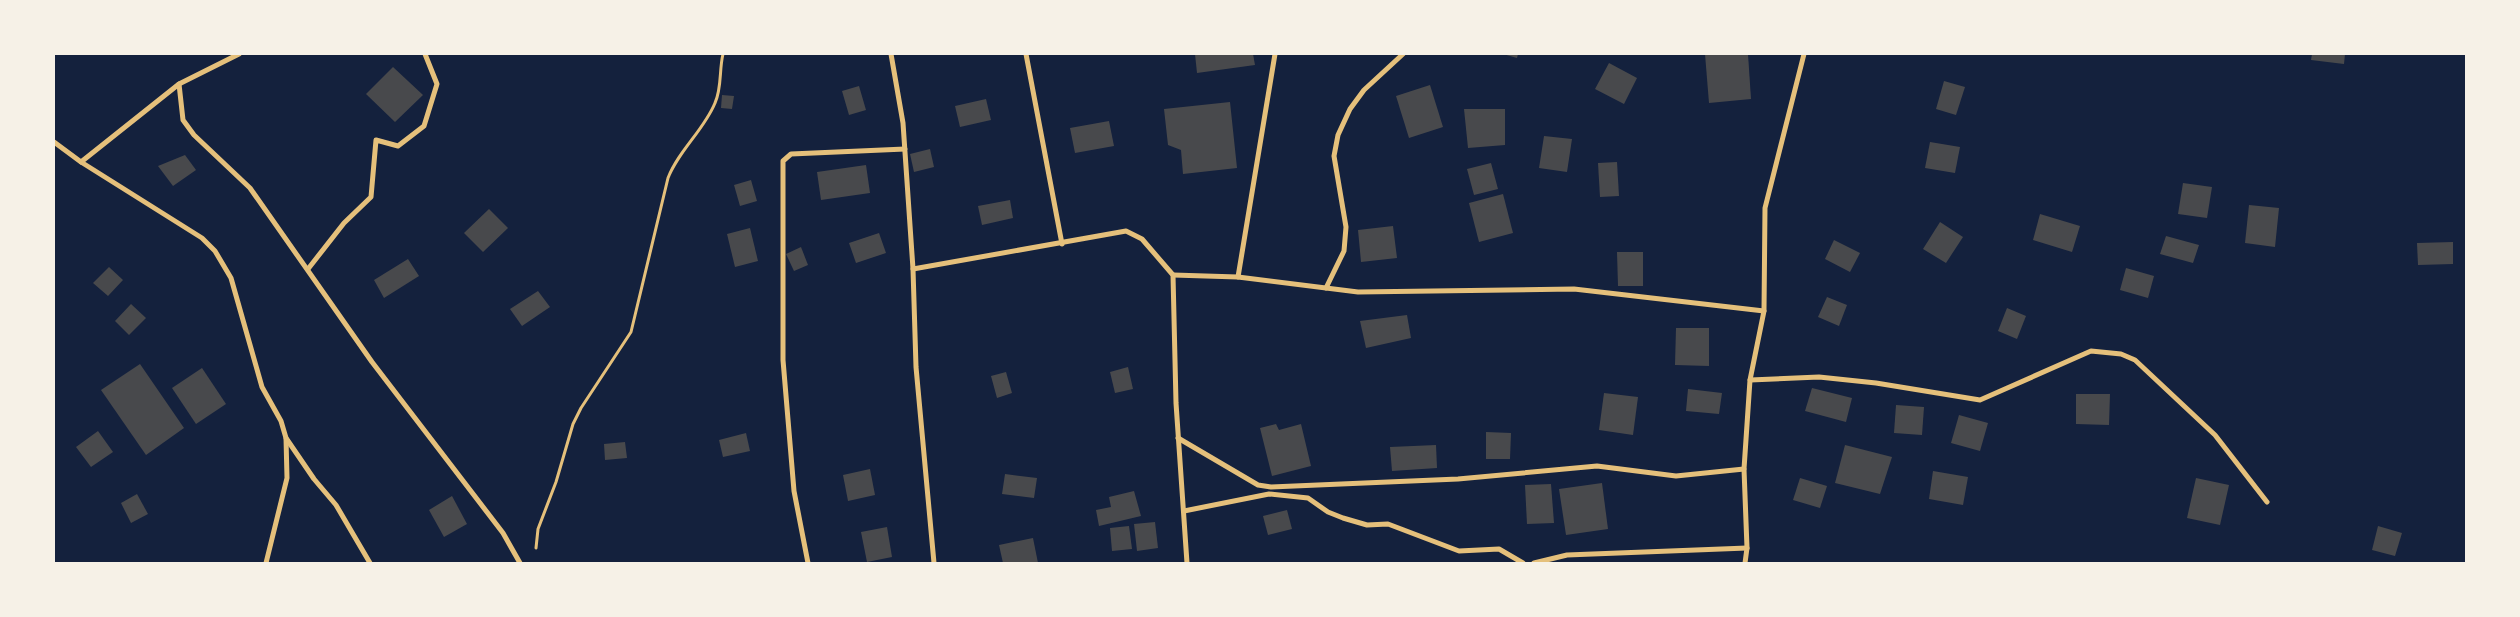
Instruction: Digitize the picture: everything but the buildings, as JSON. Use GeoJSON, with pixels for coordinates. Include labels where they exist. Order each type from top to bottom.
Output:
{"type":"FeatureCollection","features":[{"type":"Feature","properties":{"kind":"street"},"geometry":{"type":"LineString","coordinates":[[81,162],[179,84],[239,54]]}},
{"type":"Feature","properties":{"kind":"street"},"geometry":{"type":"LineString","coordinates":[[308,268],[344,223],[371,198],[376,140],[398,146],[424,126],[437,84],[425,54]]}},
{"type":"Feature","properties":{"kind":"street"},"geometry":{"type":"LineString","coordinates":[[891,54],[903,123],[913,269],[916,367],[934,563]]}},
{"type":"Feature","properties":{"kind":"street"},"geometry":{"type":"LineString","coordinates":[[1026,54],[1062,244]]}},
{"type":"Feature","properties":{"kind":"street"},"geometry":{"type":"LineString","coordinates":[[1238,277],[1275,54]]}},
{"type":"Feature","properties":{"kind":"street"},"geometry":{"type":"LineString","coordinates":[[1326,288],[1344,251],[1346,227],[1334,156],[1338,135],[1350,109],[1364,90],[1403,54]]}},
{"type":"Feature","properties":{"kind":"street"},"geometry":{"type":"LineString","coordinates":[[1745,563],[1747,548],[1744,470],[1750,380],[1764,311],[1765,208],[1804,54]]}},
{"type":"Feature","properties":{"kind":"street"},"geometry":{"type":"LineString","coordinates":[[179,84],[183,120],[194,135],[250,188],[308,268],[372,362],[503,532],[520,563]]}},
{"type":"Feature","properties":{"kind":"street"},"geometry":{"type":"LineString","coordinates":[[54,142],[81,162],[202,238],[215,251],[231,278],[262,387],[281,421],[286,438],[287,478],[266,563]]}},
{"type":"Feature","properties":{"kind":"street"},"geometry":{"type":"LineString","coordinates":[[808,563],[794,491],[783,360],[781,294],[783,161],[791,154],[905,149]]}},
{"type":"Feature","properties":{"kind":"street"},"geometry":{"type":"LineString","coordinates":[[913,269],[1062,244],[1126,231],[1142,239],[1173,276],[1178,438],[1187,563]]}},
{"type":"Feature","properties":{"kind":"street"},"geometry":{"type":"LineString","coordinates":[[1173,276],[1238,277],[1358,292],[1574,290],[1764,311]]}},
{"type":"Feature","properties":{"kind":"street"},"geometry":{"type":"LineString","coordinates":[[1750,380],[1818,377],[1876,383],[1980,400],[2091,351],[2121,354],[2135,360],[2215,435],[2267,502]]}},
{"type":"Feature","properties":{"kind":"street"},"geometry":{"type":"LineString","coordinates":[[286,438],[314,479],[336,505],[370,563]]}},
{"type":"Feature","properties":{"kind":"street"},"geometry":{"type":"LineString","coordinates":[[1178,438],[1258,485],[1271,487],[1458,479],[1597,466],[1676,476],[1744,470]]}},
{"type":"Feature","properties":{"kind":"street"},"geometry":{"type":"LineString","coordinates":[[1184,511],[1269,494],[1308,498],[1328,512],[1343,518],[1367,525],[1388,524],[1459,551],[1499,548],[1523,563]]}},
{"type":"Feature","properties":{"kind":"street"},"geometry":{"type":"LineString","coordinates":[[1534,563],[1567,555],[1747,548]]}},
{"type":"Feature","properties":{"kind":"path"},"geometry":{"type":"LineString","coordinates":[[534,553],[538,529],[556,482],[573,424],[581,408],[631,332],[668,178],[673,164],[715,105],[720,92],[719,70],[723,54]]}}]}
